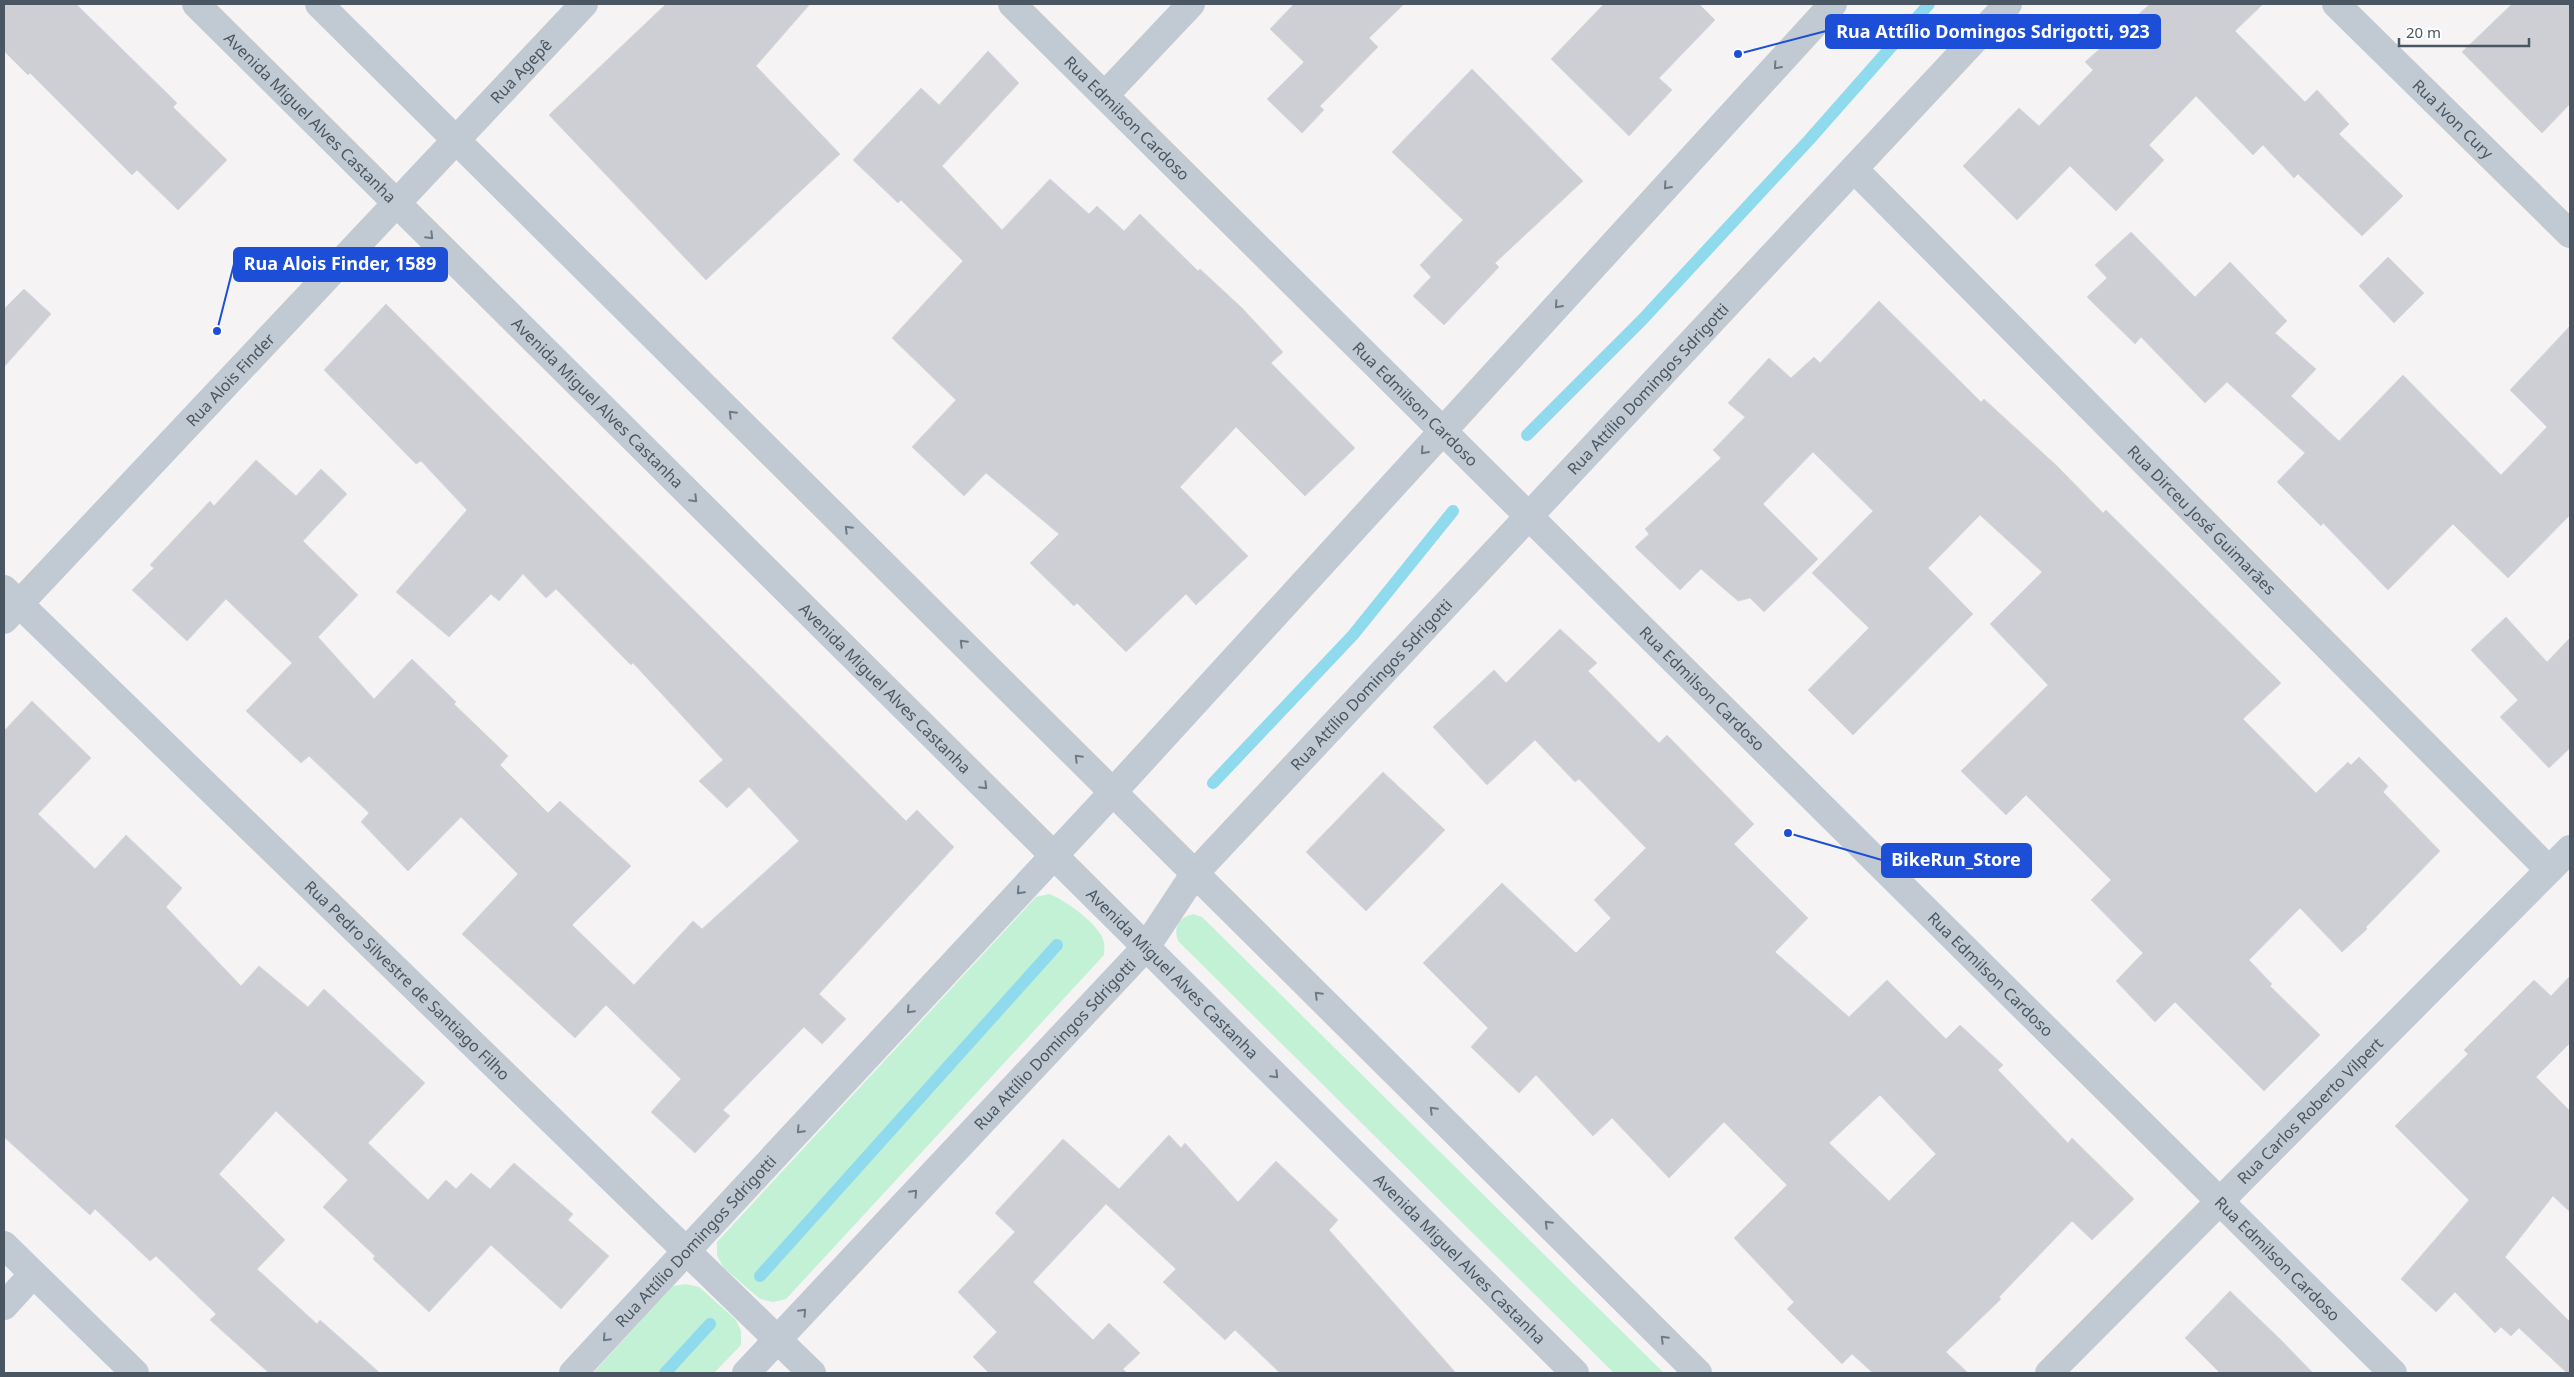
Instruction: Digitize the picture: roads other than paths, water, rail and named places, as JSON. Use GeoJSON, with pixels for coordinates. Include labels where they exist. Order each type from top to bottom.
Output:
{"type":"FeatureCollection","features":[{"type":"Feature","properties":{"kind":"street","name":"Avenida Miguel Alves Castanha"},"geometry":{"type":"LineString","coordinates":[[196,4],[1575,1373]]}},
{"type":"Feature","properties":{"kind":"street"},"geometry":{"type":"LineString","coordinates":[[319,4],[1698,1373]]}},
{"type":"Feature","properties":{"kind":"street","name":"Rua Agepê"},"geometry":{"type":"LineString","coordinates":[[455,139],[584,4]]}},
{"type":"Feature","properties":{"kind":"street","name":"Rua Edmilson Cardoso"},"geometry":{"type":"LineString","coordinates":[[1012,4],[2393,1373]]}},
{"type":"Feature","properties":{"kind":"street"},"geometry":{"type":"LineString","coordinates":[[1105,96],[1191,4]]}},
{"type":"Feature","properties":{"kind":"street","name":"Rua Attílio Domingos Sdrigotti"},"geometry":{"type":"LineString","coordinates":[[573,1373],[1113,792],[1833,4]]}},
{"type":"Feature","properties":{"kind":"street","name":"Rua Attílio Domingos Sdrigotti"},"geometry":{"type":"LineString","coordinates":[[746,1373],[1146,947],[1195,873],[2008,4]]}},
{"type":"Feature","properties":{"kind":"street","name":"Rua Ivon Cury"},"geometry":{"type":"LineString","coordinates":[[2336,4],[2570,234]]}},
{"type":"Feature","properties":{"kind":"street","name":"Rua Alois Finder"},"geometry":{"type":"LineString","coordinates":[[9,604],[455,139]]}},
{"type":"Feature","properties":{"kind":"street","name":"Rua Dirceu José Guimarães"},"geometry":{"type":"LineString","coordinates":[[1854,169],[2549,870]]}},
{"type":"Feature","properties":{"kind":"street","name":"Rua Pedro Silvestre de Santiago Filho"},"geometry":{"type":"LineString","coordinates":[[9,604],[812,1373]]}},
{"type":"Feature","properties":{"kind":"street","name":"Rua Carlos Roberto Vilpert"},"geometry":{"type":"LineString","coordinates":[[2049,1373],[2570,849]]}},
{"type":"Feature","properties":{"kind":"street"},"geometry":{"type":"LineString","coordinates":[[4,1245],[135,1373]]}},
{"type":"Feature","properties":{"kind":"street"},"geometry":{"type":"LineString","coordinates":[[4,1306],[34,1274]]}},
{"type":"Feature","properties":{"kind":"waterway"},"geometry":{"type":"LineString","coordinates":[[1527,435],[1642,320],[1809,140],[1929,4]]}},
{"type":"Feature","properties":{"kind":"waterway"},"geometry":{"type":"LineString","coordinates":[[1213,783],[1353,635],[1453,511]]}},
{"type":"Feature","properties":{"kind":"waterway"},"geometry":{"type":"LineString","coordinates":[[760,1276],[1057,945]]}},
{"type":"Feature","properties":{"kind":"waterway"},"geometry":{"type":"LineString","coordinates":[[665,1373],[710,1324]]}},
{"type":"Feature","properties":{"kind":"place","name":"Rua Attílio Domingos Sdrigotti, 923"},"geometry":{"type":"Point","coordinates":[1738,54]}},
{"type":"Feature","properties":{"kind":"place","name":"Rua Alois Finder, 1589"},"geometry":{"type":"Point","coordinates":[217,331]}},
{"type":"Feature","properties":{"kind":"place","name":"BikeRun_Store"},"geometry":{"type":"Point","coordinates":[1788,833]}}]}
